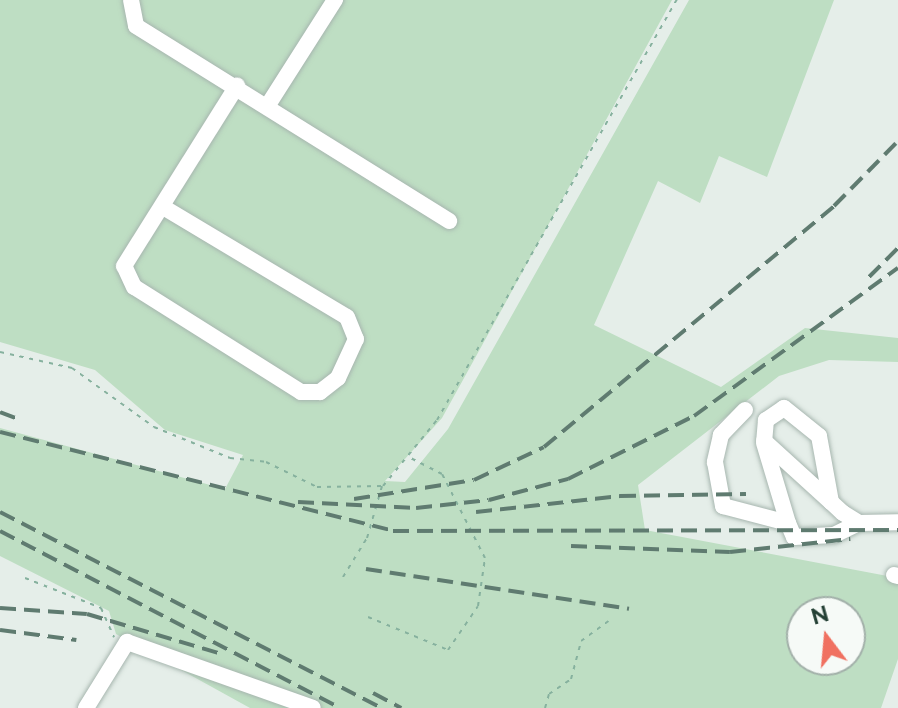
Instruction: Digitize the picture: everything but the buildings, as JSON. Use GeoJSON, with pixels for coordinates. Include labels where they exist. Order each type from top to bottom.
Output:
{"type":"FeatureCollection","features":[{"type":"Feature","properties":{"kind":"street"},"geometry":{"type":"LineString","coordinates":[[131,0],[136,26],[268,105],[449,221]]}},
{"type":"Feature","properties":{"kind":"street"},"geometry":{"type":"LineString","coordinates":[[268,105],[335,0]]}},
{"type":"Feature","properties":{"kind":"street"},"geometry":{"type":"LineString","coordinates":[[163,207],[347,317],[356,339],[338,378],[320,392],[301,392],[134,287],[124,266],[237,86]]}},
{"type":"Feature","properties":{"kind":"street"},"geometry":{"type":"LineString","coordinates":[[831,502],[819,436],[796,412],[784,408],[766,420],[764,441],[794,537],[834,535],[859,523],[898,522]]}},
{"type":"Feature","properties":{"kind":"street"},"geometry":{"type":"LineString","coordinates":[[745,410],[721,435],[715,462],[723,506],[788,523]]}},
{"type":"Feature","properties":{"kind":"street"},"geometry":{"type":"LineString","coordinates":[[764,441],[859,523]]}},
{"type":"Feature","properties":{"kind":"street"},"geometry":{"type":"LineString","coordinates":[[86,708],[127,642],[313,708]]}},
{"type":"Feature","properties":{"kind":"path"},"geometry":{"type":"LineString","coordinates":[[343,577],[367,538],[383,486],[437,420],[677,0]]}},
{"type":"Feature","properties":{"kind":"path"},"geometry":{"type":"LineString","coordinates":[[0,352],[72,368],[154,427],[230,458],[266,462],[317,487],[383,486]]}},
{"type":"Feature","properties":{"kind":"path"},"geometry":{"type":"LineString","coordinates":[[368,617],[448,650],[478,606],[485,558],[442,474],[408,457]]}},
{"type":"Feature","properties":{"kind":"path"},"geometry":{"type":"LineString","coordinates":[[25,578],[101,608],[113,637],[127,642]]}},
{"type":"Feature","properties":{"kind":"path"},"geometry":{"type":"LineString","coordinates":[[545,708],[549,694],[571,679],[581,641],[609,621]]}},
{"type":"Feature","properties":{"kind":"green space"},"geometry":{"type":"Polygon","coordinates":[[[0,0],[672,0],[442,418],[385,481],[405,482],[448,429],[689,0],[834,0],[767,177],[719,156],[700,203],[658,181],[594,325],[721,387],[805,328],[898,338],[898,362],[829,360],[779,376],[638,485],[645,530],[898,578],[898,659],[881,708],[250,708],[116,634],[109,611],[0,556],[0,428],[225,489],[243,455],[165,430],[95,370],[0,342],[0,0]]]}},
{"type":"Feature","properties":{"kind":"railway"},"geometry":{"type":"LineString","coordinates":[[354,499],[474,480],[544,447],[834,206],[898,141]]}},
{"type":"Feature","properties":{"kind":"railway"},"geometry":{"type":"LineString","coordinates":[[869,277],[898,248]]}},
{"type":"Feature","properties":{"kind":"railway"},"geometry":{"type":"LineString","coordinates":[[298,502],[416,508],[489,500],[568,479],[694,416],[898,268]]}},
{"type":"Feature","properties":{"kind":"railway"},"geometry":{"type":"LineString","coordinates":[[0,412],[16,418]]}},
{"type":"Feature","properties":{"kind":"railway"},"geometry":{"type":"LineString","coordinates":[[0,432],[393,531],[898,530]]}},
{"type":"Feature","properties":{"kind":"railway"},"geometry":{"type":"LineString","coordinates":[[476,512],[620,496],[746,494]]}},
{"type":"Feature","properties":{"kind":"railway"},"geometry":{"type":"LineString","coordinates":[[0,512],[382,708]]}},
{"type":"Feature","properties":{"kind":"railway"},"geometry":{"type":"LineString","coordinates":[[0,531],[340,708]]}},
{"type":"Feature","properties":{"kind":"railway"},"geometry":{"type":"LineString","coordinates":[[571,546],[730,552],[850,539]]}},
{"type":"Feature","properties":{"kind":"railway"},"geometry":{"type":"LineString","coordinates":[[366,569],[629,609]]}},
{"type":"Feature","properties":{"kind":"railway"},"geometry":{"type":"LineString","coordinates":[[0,608],[87,614],[222,654]]}},
{"type":"Feature","properties":{"kind":"railway"},"geometry":{"type":"LineString","coordinates":[[0,630],[76,640]]}},
{"type":"Feature","properties":{"kind":"railway"},"geometry":{"type":"LineString","coordinates":[[373,693],[401,708]]}}]}
